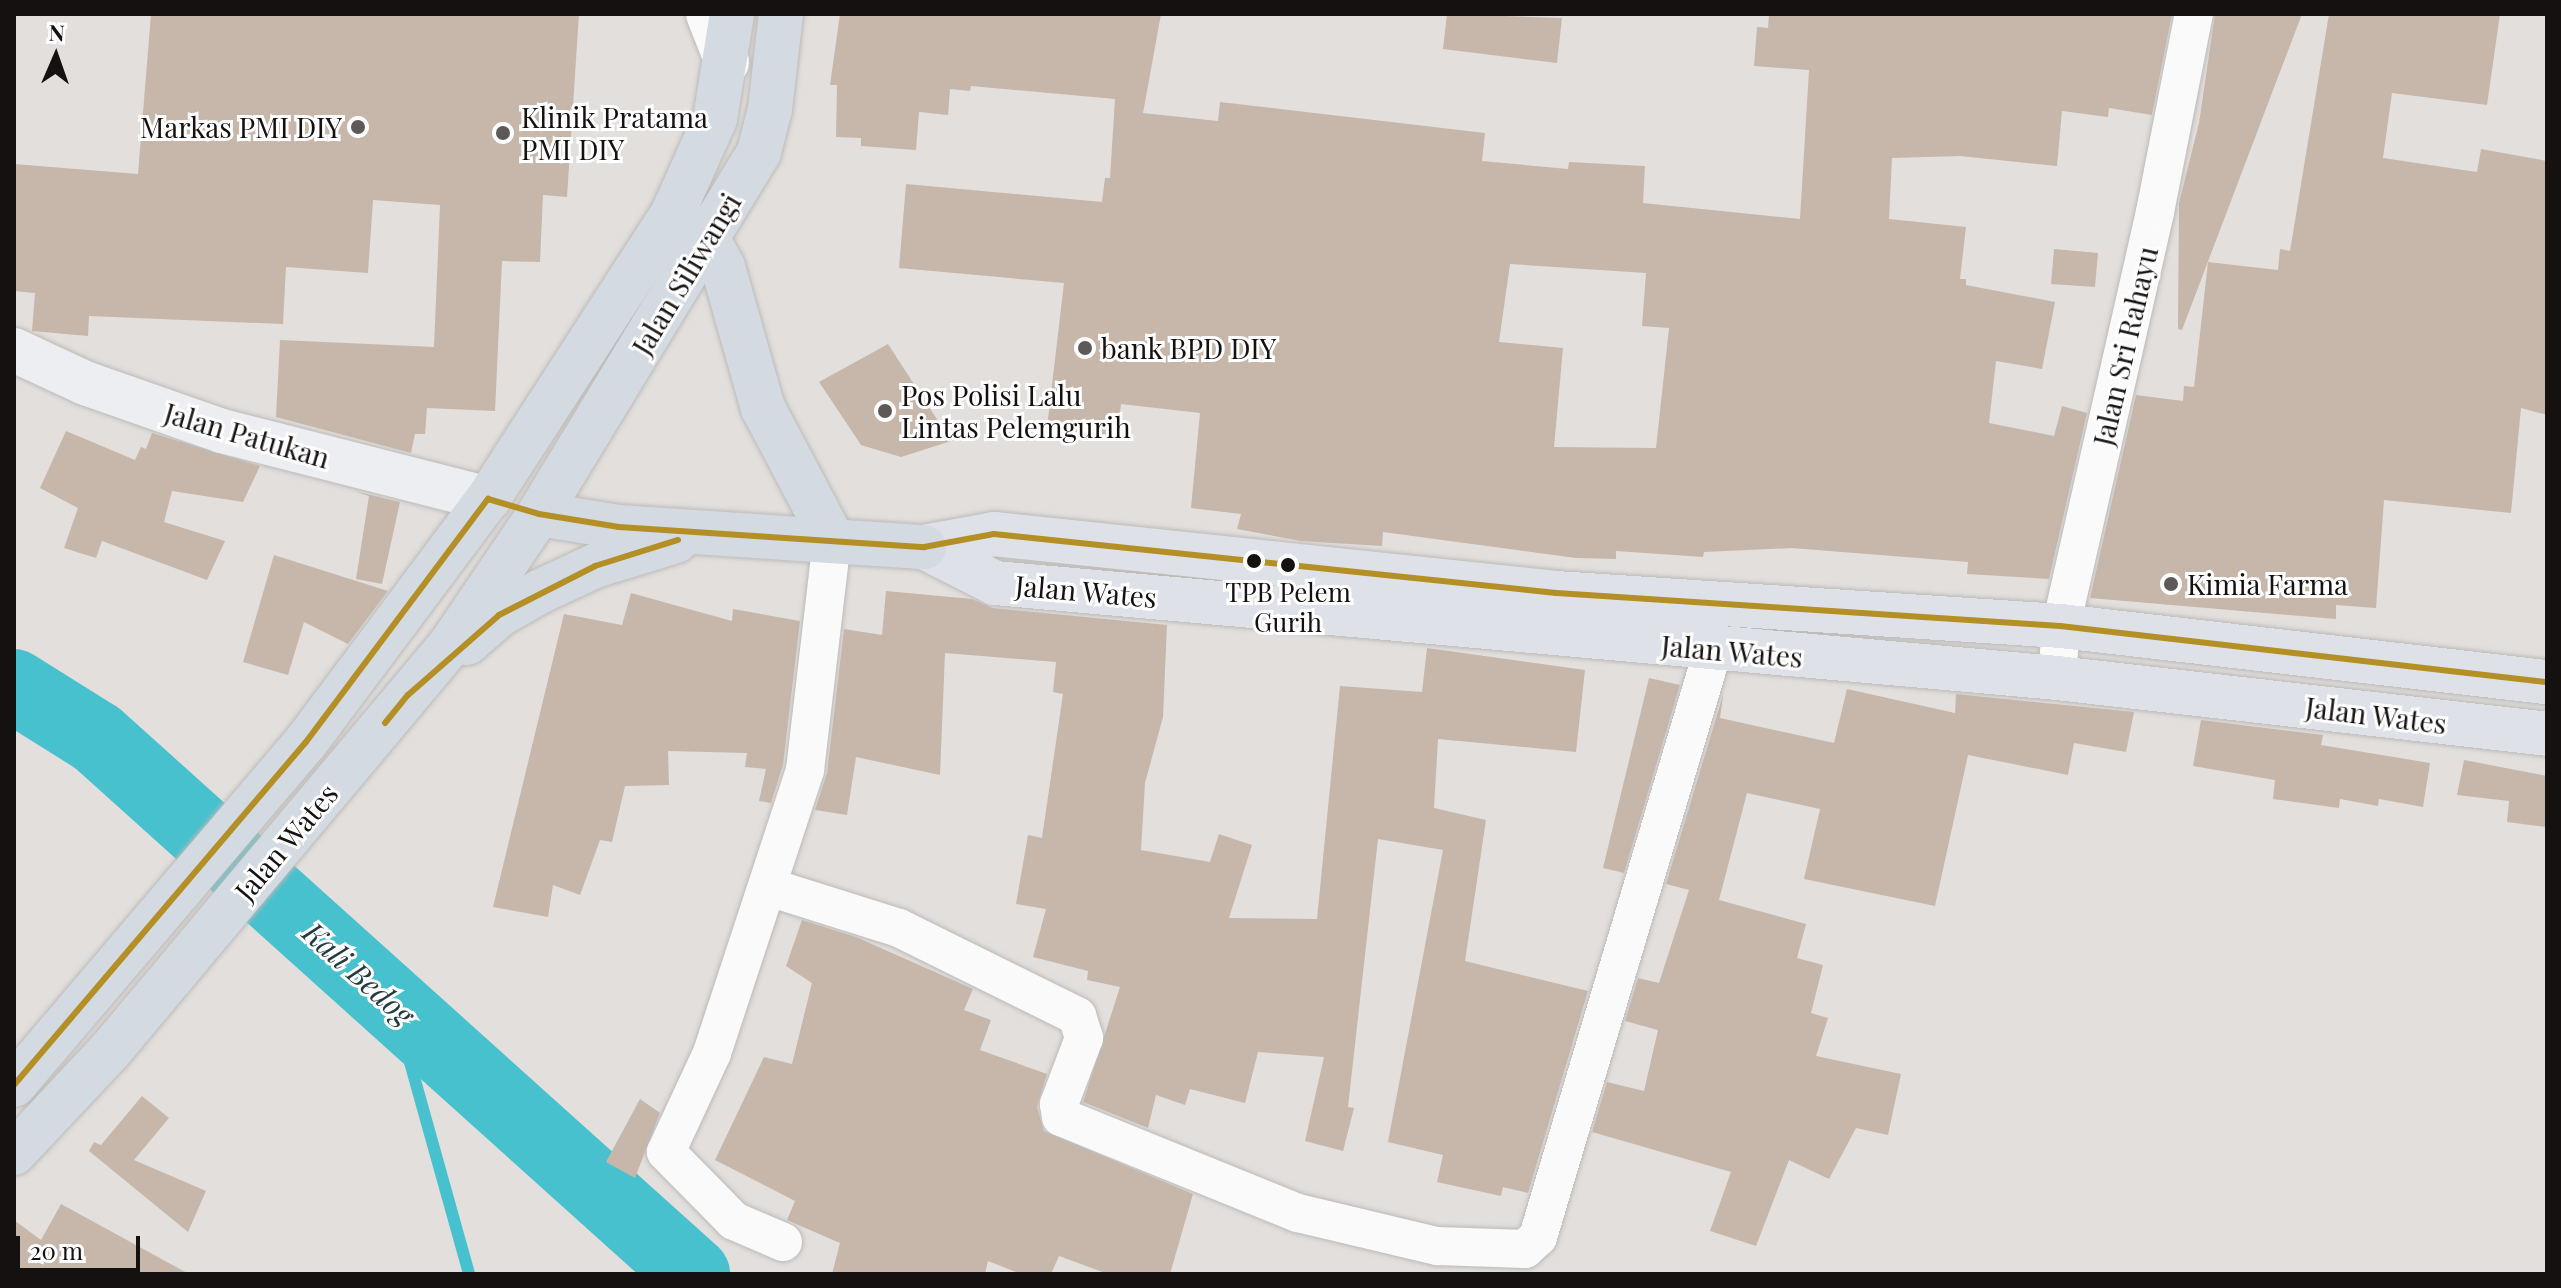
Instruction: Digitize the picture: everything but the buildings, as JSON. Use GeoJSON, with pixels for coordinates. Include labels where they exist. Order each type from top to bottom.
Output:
{"type":"FeatureCollection","features":[{"type":"Feature","properties":{"kind":"highway","name":"Jalan Siliwangi"},"geometry":{"type":"LineString","coordinates":[[488,499],[672,215],[715,119],[727,62],[732,14]]}},
{"type":"Feature","properties":{"kind":"highway","name":"Jalan Siliwangi"},"geometry":{"type":"LineString","coordinates":[[539,514],[759,152],[770,109],[781,14]]}},
{"type":"Feature","properties":{"kind":"highway"},"geometry":{"type":"LineString","coordinates":[[672,215],[708,240],[723,267],[763,408],[798,482],[832,539]]}},
{"type":"Feature","properties":{"kind":"highway","name":"Jalan Wates"},"geometry":{"type":"LineString","coordinates":[[14,1085],[306,742],[488,499]]}},
{"type":"Feature","properties":{"kind":"highway","name":"Jalan Wates"},"geometry":{"type":"LineString","coordinates":[[14,1153],[109,1052],[451,644],[539,514],[709,532],[924,547]]}},
{"type":"Feature","properties":{"kind":"highway"},"geometry":{"type":"LineString","coordinates":[[408,695],[499,615],[541,591],[648,547],[709,532]]}},
{"type":"Feature","properties":{"kind":"main road","name":"Jalan Patukan"},"geometry":{"type":"LineString","coordinates":[[14,350],[85,383],[222,431],[488,499]]}},
{"type":"Feature","properties":{"kind":"main road","name":"Jalan Wates"},"geometry":{"type":"LineString","coordinates":[[488,499],[539,514]]}},
{"type":"Feature","properties":{"kind":"main road","name":"Jalan Wates"},"geometry":{"type":"LineString","coordinates":[[924,547],[994,534],[1556,593],[2061,626],[2547,682]]}},
{"type":"Feature","properties":{"kind":"main road","name":"Jalan Wates"},"geometry":{"type":"LineString","coordinates":[[924,547],[995,583],[1713,650],[2057,678],[2547,734]]}},
{"type":"Feature","properties":{"kind":"street"},"geometry":{"type":"LineString","coordinates":[[708,14],[727,62]]}},
{"type":"Feature","properties":{"kind":"street","name":"Jalan Sri Rahayu"},"geometry":{"type":"LineString","coordinates":[[2057,678],[2061,626],[2155,212],[2194,14]]}},
{"type":"Feature","properties":{"kind":"street"},"geometry":{"type":"LineString","coordinates":[[783,1242],[734,1221],[666,1152],[712,1053],[805,770],[832,539]]}},
{"type":"Feature","properties":{"kind":"street"},"geometry":{"type":"LineString","coordinates":[[769,887],[899,928],[1077,1016],[1084,1038],[1059,1104],[1061,1117],[1298,1213],[1437,1246],[1525,1249],[1538,1237],[1713,650]]}},
{"type":"Feature","properties":{"kind":"waterway","name":"Kali Bedog"},"geometry":{"type":"LineString","coordinates":[[14,686],[97,738],[693,1274]]}},
{"type":"Feature","properties":{"kind":"waterway"},"geometry":{"type":"LineString","coordinates":[[394,1005],[469,1274]]}},
{"type":"Feature","properties":{"kind":"transit line"},"geometry":{"type":"LineString","coordinates":[[14,1085],[306,742],[488,499],[539,514],[619,527],[924,547],[994,534],[1556,593],[2061,626],[2547,682]]}},
{"type":"Feature","properties":{"kind":"transit line"},"geometry":{"type":"LineString","coordinates":[[385,723],[408,695],[499,615],[595,566],[678,540]]}},
{"type":"Feature","properties":{"kind":"place","name":"Markas PMI DIY"},"geometry":{"type":"Point","coordinates":[358,127]}},
{"type":"Feature","properties":{"kind":"place","name":"Klinik Pratama PMI DIY"},"geometry":{"type":"Point","coordinates":[503,133]}},
{"type":"Feature","properties":{"kind":"place","name":"bank BPD DIY"},"geometry":{"type":"Point","coordinates":[1085,348]}},
{"type":"Feature","properties":{"kind":"place","name":"Pos Polisi Lalu Lintas Pelemgurih"},"geometry":{"type":"Point","coordinates":[885,411]}},
{"type":"Feature","properties":{"kind":"place","name":"TPB Pelem Gurih"},"geometry":{"type":"Point","coordinates":[1288,565]}},
{"type":"Feature","properties":{"kind":"place","name":"Kimia Farma"},"geometry":{"type":"Point","coordinates":[2171,584]}}]}
